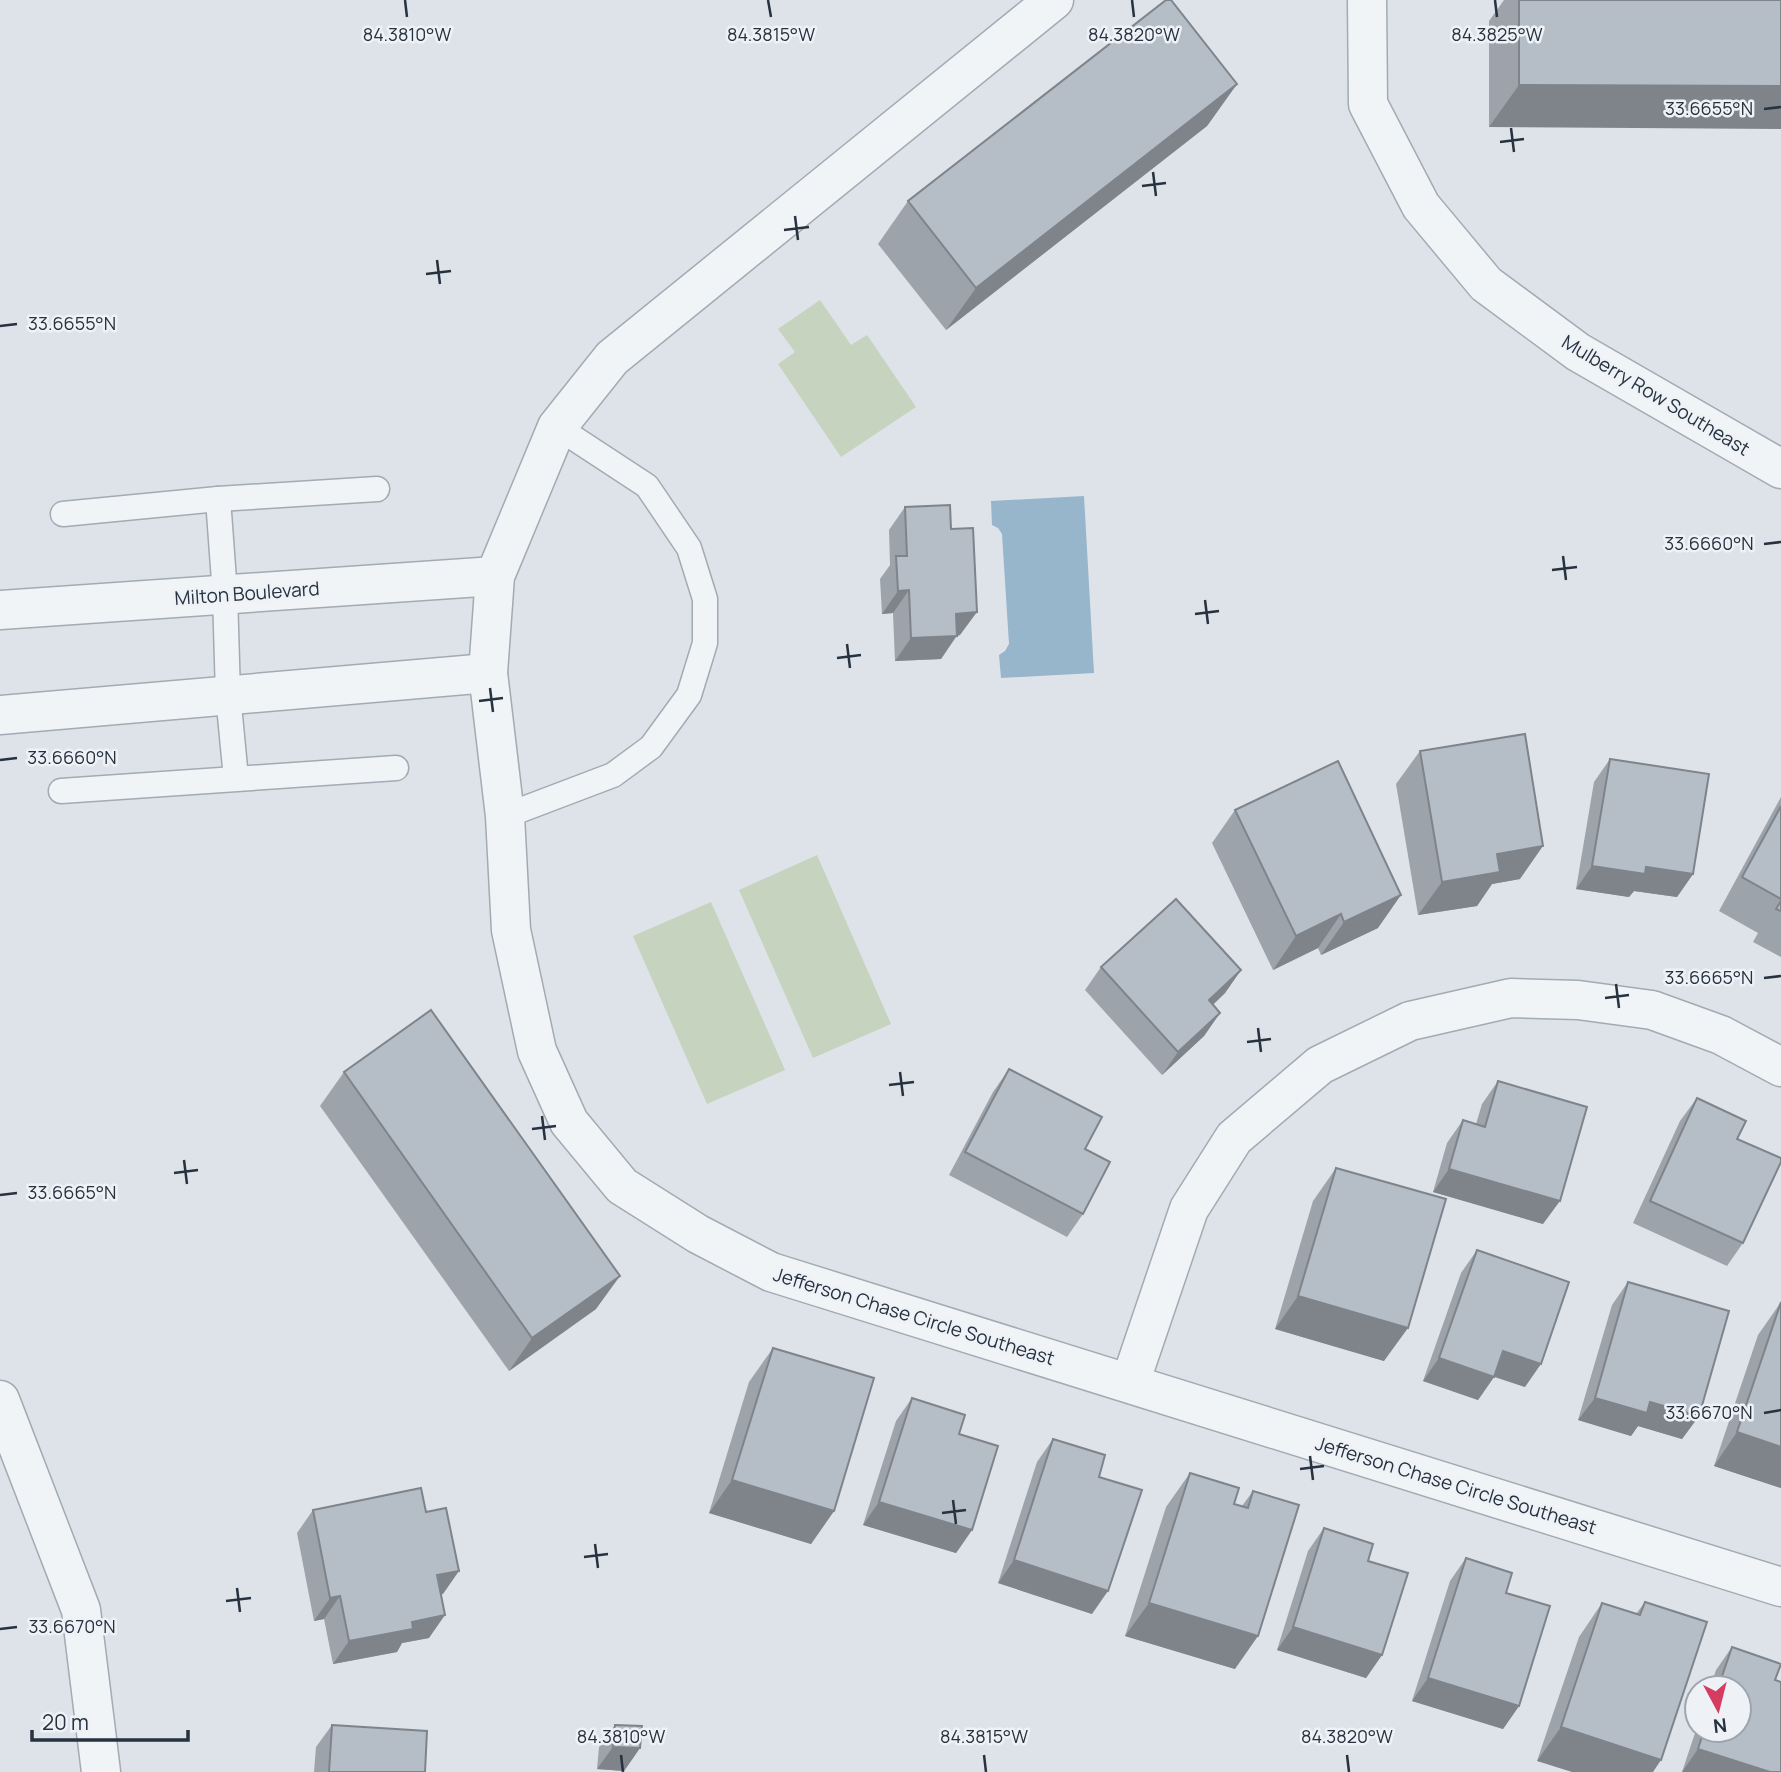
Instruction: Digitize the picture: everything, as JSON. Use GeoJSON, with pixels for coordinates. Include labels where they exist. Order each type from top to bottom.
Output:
{"type":"FeatureCollection","features":[{"type":"Feature","properties":{"kind":"street","name":"Jefferson Chase Circle Southeast"},"geometry":{"type":"LineString","coordinates":[[1054,0],[612,359],[557,427],[495,576],[488,673],[505,816],[511,930],[537,1051],[569,1122],[622,1186],[698,1234],[771,1272],[1781,1587]]}},
{"type":"Feature","properties":{"kind":"street","name":"Mulberry Row Southeast"},"geometry":{"type":"LineString","coordinates":[[1367,0],[1368,104],[1421,206],[1486,284],[1578,352],[1781,469]]}},
{"type":"Feature","properties":{"kind":"street","name":"Milton Boulevard"},"geometry":{"type":"LineString","coordinates":[[0,610],[495,576]]}},
{"type":"Feature","properties":{"kind":"street"},"geometry":{"type":"LineString","coordinates":[[0,715],[488,673]]}},
{"type":"Feature","properties":{"kind":"street"},"geometry":{"type":"LineString","coordinates":[[1130,1383],[1189,1209],[1234,1138],[1320,1065],[1398,1026],[1409,1021],[1511,998],[1578,1000],[1652,1010],[1721,1035],[1781,1067]]}},
{"type":"Feature","properties":{"kind":"street"},"geometry":{"type":"LineString","coordinates":[[0,1400],[81,1609],[101,1772]]}},
{"type":"Feature","properties":{"kind":"lane"},"geometry":{"type":"LineString","coordinates":[[505,816],[613,775],[651,747],[689,695],[705,643],[705,599],[689,548],[647,486],[557,427]]}},
{"type":"Feature","properties":{"kind":"lane"},"geometry":{"type":"LineString","coordinates":[[63,514],[218,499],[377,489]]}},
{"type":"Feature","properties":{"kind":"lane"},"geometry":{"type":"LineString","coordinates":[[218,499],[225,594],[228,695],[236,778]]}},
{"type":"Feature","properties":{"kind":"lane"},"geometry":{"type":"LineString","coordinates":[[61,791],[396,768]]}},
{"type":"Feature","properties":{"kind":"green space"},"geometry":{"type":"Polygon","coordinates":[[[820,300],[851,345],[867,335],[916,407],[841,457],[778,364],[795,352],[778,329],[820,300]]]}},
{"type":"Feature","properties":{"kind":"green space"},"geometry":{"type":"Polygon","coordinates":[[[817,855],[891,1024],[813,1058],[739,890],[817,855]]]}},
{"type":"Feature","properties":{"kind":"green space"},"geometry":{"type":"Polygon","coordinates":[[[711,902],[785,1070],[707,1104],[633,936],[711,902]]]}},
{"type":"Feature","properties":{"kind":"water"},"geometry":{"type":"Polygon","coordinates":[[[1084,496],[1094,673],[1001,678],[999,655],[1009,644],[1002,534],[992,525],[991,501],[1084,496]]]}},
{"type":"Feature","properties":{"kind":"building"},"geometry":{"type":"Polygon","coordinates":[[[1166,0],[1171,0],[1237,84],[976,288],[908,201],[1166,0]]]}},
{"type":"Feature","properties":{"kind":"building"},"geometry":{"type":"Polygon","coordinates":[[[1519,0],[1781,0],[1781,86],[1519,85],[1519,0]]]}},
{"type":"Feature","properties":{"kind":"building"},"geometry":{"type":"Polygon","coordinates":[[[950,505],[951,529],[973,528],[977,612],[956,614],[957,636],[911,638],[909,590],[898,591],[896,556],[907,556],[905,507],[950,505]]]}},
{"type":"Feature","properties":{"kind":"building"},"geometry":{"type":"Polygon","coordinates":[[[1525,734],[1543,846],[1497,854],[1500,872],[1442,882],[1420,751],[1525,734]]]}},
{"type":"Feature","properties":{"kind":"building"},"geometry":{"type":"Polygon","coordinates":[[[1610,759],[1709,774],[1693,874],[1646,867],[1645,874],[1592,866],[1610,759]]]}},
{"type":"Feature","properties":{"kind":"building"},"geometry":{"type":"Polygon","coordinates":[[[1338,761],[1401,895],[1344,922],[1341,914],[1296,936],[1235,810],[1338,761]]]}},
{"type":"Feature","properties":{"kind":"building"},"geometry":{"type":"Polygon","coordinates":[[[1781,806],[1781,899],[1742,877],[1781,806]]]}},
{"type":"Feature","properties":{"kind":"building"},"geometry":{"type":"Polygon","coordinates":[[[1176,899],[1241,970],[1209,1000],[1220,1013],[1178,1052],[1101,967],[1176,899]]]}},
{"type":"Feature","properties":{"kind":"building"},"geometry":{"type":"Polygon","coordinates":[[[431,1010],[620,1276],[532,1338],[344,1072],[431,1010]]]}},
{"type":"Feature","properties":{"kind":"building"},"geometry":{"type":"Polygon","coordinates":[[[1009,1069],[1102,1117],[1085,1149],[1110,1162],[1083,1214],[965,1152],[1009,1069]]]}},
{"type":"Feature","properties":{"kind":"building"},"geometry":{"type":"Polygon","coordinates":[[[1498,1081],[1587,1107],[1560,1201],[1449,1169],[1463,1120],[1485,1127],[1498,1081]]]}},
{"type":"Feature","properties":{"kind":"building"},"geometry":{"type":"Polygon","coordinates":[[[1697,1098],[1746,1121],[1737,1139],[1781,1158],[1743,1243],[1650,1201],[1697,1098]]]}},
{"type":"Feature","properties":{"kind":"building"},"geometry":{"type":"Polygon","coordinates":[[[1336,1168],[1446,1199],[1408,1328],[1298,1296],[1336,1168]]]}},
{"type":"Feature","properties":{"kind":"building"},"geometry":{"type":"Polygon","coordinates":[[[1477,1250],[1569,1282],[1541,1364],[1503,1351],[1494,1377],[1439,1358],[1477,1250]]]}},
{"type":"Feature","properties":{"kind":"building"},"geometry":{"type":"Polygon","coordinates":[[[1628,1282],[1729,1311],[1699,1416],[1650,1402],[1647,1413],[1595,1398],[1628,1282]]]}},
{"type":"Feature","properties":{"kind":"building"},"geometry":{"type":"Polygon","coordinates":[[[1781,1302],[1781,1447],[1737,1432],[1781,1302]]]}},
{"type":"Feature","properties":{"kind":"building"},"geometry":{"type":"Polygon","coordinates":[[[773,1348],[874,1378],[834,1511],[732,1480],[773,1348]]]}},
{"type":"Feature","properties":{"kind":"building"},"geometry":{"type":"Polygon","coordinates":[[[912,1398],[965,1415],[959,1434],[998,1446],[972,1530],[879,1502],[912,1398]]]}},
{"type":"Feature","properties":{"kind":"building"},"geometry":{"type":"Polygon","coordinates":[[[1053,1439],[1105,1455],[1099,1477],[1142,1490],[1108,1591],[1014,1560],[1053,1439]]]}},
{"type":"Feature","properties":{"kind":"building"},"geometry":{"type":"Polygon","coordinates":[[[1190,1473],[1239,1488],[1234,1504],[1248,1508],[1253,1491],[1299,1505],[1258,1636],[1149,1603],[1190,1473]]]}},
{"type":"Feature","properties":{"kind":"building"},"geometry":{"type":"Polygon","coordinates":[[[421,1488],[426,1512],[446,1508],[459,1571],[437,1575],[445,1615],[412,1622],[413,1629],[349,1641],[340,1596],[330,1598],[313,1510],[421,1488]]]}},
{"type":"Feature","properties":{"kind":"building"},"geometry":{"type":"Polygon","coordinates":[[[1324,1528],[1373,1544],[1368,1561],[1408,1573],[1382,1655],[1293,1627],[1324,1528]]]}},
{"type":"Feature","properties":{"kind":"building"},"geometry":{"type":"Polygon","coordinates":[[[1466,1558],[1512,1573],[1506,1593],[1550,1606],[1519,1706],[1428,1678],[1466,1558]]]}},
{"type":"Feature","properties":{"kind":"building"},"geometry":{"type":"Polygon","coordinates":[[[1645,1602],[1707,1622],[1690,1674],[1683,1674],[1683,1694],[1661,1760],[1561,1727],[1602,1603],[1640,1615],[1645,1602]]]}},
{"type":"Feature","properties":{"kind":"building"},"geometry":{"type":"Polygon","coordinates":[[[1732,1647],[1781,1664],[1775,1680],[1781,1682],[1781,1772],[1770,1772],[1698,1749],[1700,1744],[1753,1744],[1753,1674],[1723,1674],[1732,1647]]]}},
{"type":"Feature","properties":{"kind":"building"},"geometry":{"type":"Polygon","coordinates":[[[332,1725],[427,1731],[425,1772],[329,1772],[332,1725]]]}},
{"type":"Feature","properties":{"kind":"building"},"geometry":{"type":"Polygon","coordinates":[[[615,1725],[642,1726],[640,1748],[613,1747],[615,1725]]]}}]}
